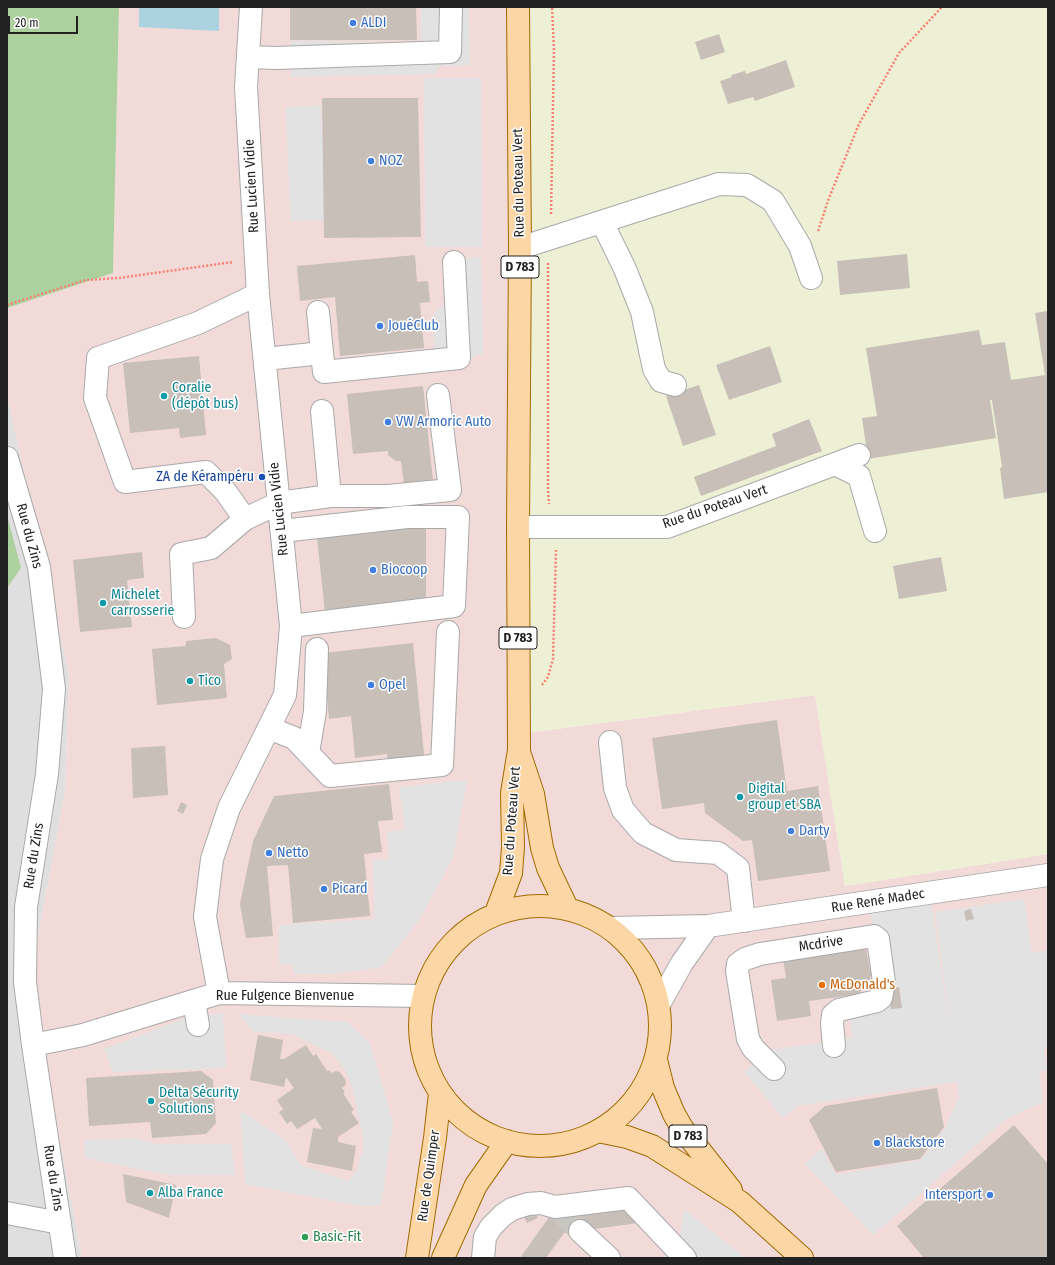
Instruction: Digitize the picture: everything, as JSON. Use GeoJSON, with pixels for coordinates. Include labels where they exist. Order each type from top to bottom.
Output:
{"type":"FeatureCollection","features":[{"type":"Feature","properties":{"kind":"main road","name":"Rue du Poteau Vert"},"geometry":{"type":"LineString","coordinates":[[496,913],[511,873],[513,847],[512,793],[519,750],[518,527],[520,248],[518,7]]}},
{"type":"Feature","properties":{"kind":"main road","name":"Rue du Poteau Vert"},"geometry":{"type":"LineString","coordinates":[[519,750],[533,794],[542,848],[548,868],[566,908]]}},
{"type":"Feature","properties":{"kind":"main road"},"geometry":{"type":"LineString","coordinates":[[531,906],[566,908],[590,916],[611,928],[628,943],[642,962],[653,982],[659,1004],[661,1022],[660,1041],[656,1060],[647,1081],[634,1101],[618,1118],[598,1131],[569,1143],[561,1144],[538,1146],[506,1141],[491,1136],[471,1125],[450,1106],[440,1093],[428,1070],[421,1046],[419,1021],[423,996],[433,970],[450,946],[471,927],[496,913],[531,906]]}},
{"type":"Feature","properties":{"kind":"main road","name":"D 783"},"geometry":{"type":"LineString","coordinates":[[656,1060],[663,1088],[674,1114],[682,1128],[740,1202]]}},
{"type":"Feature","properties":{"kind":"main road","name":"Rue de Quimper"},"geometry":{"type":"LineString","coordinates":[[417,1258],[435,1138],[440,1093]]}},
{"type":"Feature","properties":{"kind":"main road","name":"D 783"},"geometry":{"type":"LineString","coordinates":[[598,1131],[627,1137],[652,1146],[740,1202],[802,1258]]}},
{"type":"Feature","properties":{"kind":"main road"},"geometry":{"type":"LineString","coordinates":[[443,1258],[476,1185],[506,1141]]}},
{"type":"Feature","properties":{"kind":"street","name":"Rue Lucien Vidie"},"geometry":{"type":"LineString","coordinates":[[219,993],[205,917],[212,859],[229,808],[286,695],[291,626],[258,294],[246,87],[251,7]]}},
{"type":"Feature","properties":{"kind":"street"},"geometry":{"type":"LineString","coordinates":[[248,57],[276,58],[450,52],[451,7]]}},
{"type":"Feature","properties":{"kind":"street"},"geometry":{"type":"LineString","coordinates":[[520,248],[719,184],[747,185],[773,201],[800,246],[809,272]]}},
{"type":"Feature","properties":{"kind":"street"},"geometry":{"type":"LineString","coordinates":[[602,222],[642,312],[654,369],[661,381],[675,385]]}},
{"type":"Feature","properties":{"kind":"street"},"geometry":{"type":"LineString","coordinates":[[318,312],[324,372],[459,358],[454,262]]}},
{"type":"Feature","properties":{"kind":"street"},"geometry":{"type":"LineString","coordinates":[[245,519],[225,491],[206,472],[125,482],[95,398],[98,358],[198,323],[258,294]]}},
{"type":"Feature","properties":{"kind":"street"},"geometry":{"type":"LineString","coordinates":[[264,359],[322,354]]}},
{"type":"Feature","properties":{"kind":"street"},"geometry":{"type":"LineString","coordinates":[[184,616],[181,554],[211,548],[245,519],[279,503],[330,496],[388,496],[450,490],[438,395]]}},
{"type":"Feature","properties":{"kind":"street"},"geometry":{"type":"LineString","coordinates":[[322,411],[330,496]]}},
{"type":"Feature","properties":{"kind":"street","name":"Rue du Poteau Vert"},"geometry":{"type":"LineString","coordinates":[[518,527],[667,527],[859,455]]}},
{"type":"Feature","properties":{"kind":"street","name":"Rue du Zins"},"geometry":{"type":"LineString","coordinates":[[7,458],[39,567],[54,690],[47,774],[26,907],[25,982],[65,1258]]}},
{"type":"Feature","properties":{"kind":"street"},"geometry":{"type":"LineString","coordinates":[[835,464],[859,476],[875,531]]}},
{"type":"Feature","properties":{"kind":"street"},"geometry":{"type":"LineString","coordinates":[[282,531],[406,517],[458,517],[454,606],[291,626]]}},
{"type":"Feature","properties":{"kind":"street"},"geometry":{"type":"LineString","coordinates":[[269,728],[294,738],[330,776],[442,765],[448,632]]}},
{"type":"Feature","properties":{"kind":"street"},"geometry":{"type":"LineString","coordinates":[[308,753],[315,711],[317,649]]}},
{"type":"Feature","properties":{"kind":"street"},"geometry":{"type":"LineString","coordinates":[[610,742],[615,788],[623,810],[643,833],[676,850],[718,853],[738,868],[744,921]]}},
{"type":"Feature","properties":{"kind":"street","name":"Rue René Madec"},"geometry":{"type":"LineString","coordinates":[[611,928],[708,926],[1048,875]]}},
{"type":"Feature","properties":{"kind":"street"},"geometry":{"type":"LineString","coordinates":[[659,1004],[682,963],[708,926]]}},
{"type":"Feature","properties":{"kind":"street","name":"Mcdrive"},"geometry":{"type":"LineString","coordinates":[[774,1069],[753,1048],[748,1038],[737,971],[738,964],[744,959],[760,954],[874,936],[878,939],[884,982],[881,998],[877,1001],[839,1010],[833,1015],[832,1023],[834,1046]]}},
{"type":"Feature","properties":{"kind":"street","name":"Rue Fulgence Bienvenue"},"geometry":{"type":"LineString","coordinates":[[33,1045],[83,1035],[219,993],[423,996]]}},
{"type":"Feature","properties":{"kind":"street"},"geometry":{"type":"LineString","coordinates":[[194,1001],[198,1026]]}},
{"type":"Feature","properties":{"kind":"street"},"geometry":{"type":"LineString","coordinates":[[483,1258],[485,1237],[491,1227],[503,1215],[512,1209],[528,1204],[541,1203],[557,1209],[628,1198],[686,1258]]}},
{"type":"Feature","properties":{"kind":"street"},"geometry":{"type":"LineString","coordinates":[[7,1213],[60,1223]]}},
{"type":"Feature","properties":{"kind":"street"},"geometry":{"type":"LineString","coordinates":[[580,1231],[609,1258]]}},
{"type":"Feature","properties":{"kind":"path"},"geometry":{"type":"LineString","coordinates":[[540,687],[548,677],[553,659],[556,551],[551,527],[548,489],[548,257],[551,213],[554,50],[552,7]]}},
{"type":"Feature","properties":{"kind":"path"},"geometry":{"type":"LineString","coordinates":[[809,272],[829,198],[859,124],[899,53],[942,7]]}},
{"type":"Feature","properties":{"kind":"path"},"geometry":{"type":"LineString","coordinates":[[7,305],[86,280],[119,278],[235,262],[256,261]]}},
{"type":"Feature","properties":{"kind":"shaded area"},"geometry":{"type":"Polygon","coordinates":[[[119,7],[518,7],[519,734],[815,695],[845,886],[1048,854],[1048,1258],[82,1258],[30,980],[65,792],[69,674],[7,396],[7,308],[113,273],[119,7]]]}},
{"type":"Feature","properties":{"kind":"shaded area"},"geometry":{"type":"Polygon","coordinates":[[[421,7],[469,7],[470,65],[440,66],[435,74],[291,77],[291,41],[421,42],[421,7]]]}},
{"type":"Feature","properties":{"kind":"shaded area"},"geometry":{"type":"Polygon","coordinates":[[[424,78],[481,78],[482,247],[425,247],[424,78]]]}},
{"type":"Feature","properties":{"kind":"shaded area"},"geometry":{"type":"Polygon","coordinates":[[[321,105],[325,220],[290,221],[286,107],[321,105]]]}},
{"type":"Feature","properties":{"kind":"shaded area"},"geometry":{"type":"Polygon","coordinates":[[[481,257],[483,353],[434,370],[433,315],[444,303],[443,259],[481,257]]]}},
{"type":"Feature","properties":{"kind":"shaded area"},"geometry":{"type":"Polygon","coordinates":[[[7,396],[69,674],[65,792],[30,980],[82,1258],[7,1258],[7,396]]]}},
{"type":"Feature","properties":{"kind":"shaded area"},"geometry":{"type":"Polygon","coordinates":[[[467,780],[453,858],[419,920],[382,967],[335,974],[294,974],[293,965],[279,964],[279,925],[375,919],[373,860],[389,859],[387,832],[405,830],[399,787],[467,780]]]}},
{"type":"Feature","properties":{"kind":"shaded area"},"geometry":{"type":"Polygon","coordinates":[[[1024,899],[1032,953],[1048,950],[1048,1048],[1044,1048],[1048,1070],[1039,1072],[1043,1102],[1006,1119],[873,1235],[805,1164],[822,1149],[836,1175],[921,1160],[945,1128],[959,1097],[957,1082],[797,1106],[783,1118],[744,1072],[770,1050],[852,1038],[849,1013],[902,1004],[900,989],[882,991],[870,910],[931,901],[952,1043],[935,912],[1024,899]]]}},
{"type":"Feature","properties":{"kind":"shaded area"},"geometry":{"type":"Polygon","coordinates":[[[223,1013],[226,1068],[113,1072],[104,1049],[183,1019],[223,1013]]]}},
{"type":"Feature","properties":{"kind":"shaded area"},"geometry":{"type":"Polygon","coordinates":[[[238,1014],[347,1022],[370,1043],[393,1122],[381,1206],[359,1206],[245,1184],[240,1110],[287,1141],[300,1165],[348,1181],[357,1171],[363,1148],[363,1136],[352,1087],[344,1068],[331,1053],[293,1034],[254,1032],[238,1014]]]}},
{"type":"Feature","properties":{"kind":"shaded area"},"geometry":{"type":"Polygon","coordinates":[[[135,1138],[157,1144],[231,1144],[235,1175],[168,1175],[85,1158],[84,1140],[135,1138]]]}},
{"type":"Feature","properties":{"kind":"shaded area"},"geometry":{"type":"Polygon","coordinates":[[[684,1209],[743,1256],[745,1258],[677,1258],[684,1209]]]}},
{"type":"Feature","properties":{"kind":"green space"},"geometry":{"type":"Polygon","coordinates":[[[7,7],[119,7],[113,273],[7,308],[7,7]]]}},
{"type":"Feature","properties":{"kind":"green space"},"geometry":{"type":"Polygon","coordinates":[[[518,7],[1048,7],[1048,854],[845,886],[815,695],[518,734],[518,7]]]}},
{"type":"Feature","properties":{"kind":"green space"},"geometry":{"type":"Polygon","coordinates":[[[7,515],[21,568],[7,588],[7,515]]]}},
{"type":"Feature","properties":{"kind":"water"},"geometry":{"type":"Polygon","coordinates":[[[139,7],[219,7],[219,31],[139,27],[139,7]]]}},
{"type":"Feature","properties":{"kind":"building","name":"ALDI"},"geometry":{"type":"Polygon","coordinates":[[[290,7],[416,7],[417,40],[290,40],[290,7]]]}},
{"type":"Feature","properties":{"kind":"building"},"geometry":{"type":"Polygon","coordinates":[[[719,34],[725,52],[701,60],[695,42],[719,34]]]}},
{"type":"Feature","properties":{"kind":"building"},"geometry":{"type":"Polygon","coordinates":[[[786,60],[795,87],[755,101],[753,97],[728,104],[720,81],[732,77],[731,75],[745,71],[746,74],[786,60]]]}},
{"type":"Feature","properties":{"kind":"building","name":"NOZ"},"geometry":{"type":"Polygon","coordinates":[[[322,98],[418,98],[421,237],[324,238],[322,98]]]}},
{"type":"Feature","properties":{"kind":"building"},"geometry":{"type":"Polygon","coordinates":[[[907,254],[910,288],[840,295],[837,261],[907,254]]]}},
{"type":"Feature","properties":{"kind":"building","name":"JouéClub"},"geometry":{"type":"Polygon","coordinates":[[[415,255],[417,282],[428,281],[430,302],[420,303],[424,348],[340,356],[335,297],[300,301],[297,266],[415,255]]]}},
{"type":"Feature","properties":{"kind":"building"},"geometry":{"type":"Polygon","coordinates":[[[1048,311],[1048,492],[1004,499],[1000,468],[1002,467],[992,400],[990,400],[996,438],[868,459],[862,418],[877,416],[866,348],[979,330],[982,345],[1005,342],[1011,380],[1045,375],[1035,313],[1048,311]]]}},
{"type":"Feature","properties":{"kind":"building"},"geometry":{"type":"Polygon","coordinates":[[[770,346],[782,382],[729,400],[716,365],[770,346]]]}},
{"type":"Feature","properties":{"kind":"building","name":"Coralie (dépôt bus)"},"geometry":{"type":"Polygon","coordinates":[[[199,356],[206,435],[180,438],[179,428],[130,433],[123,363],[199,356]]]}},
{"type":"Feature","properties":{"kind":"building"},"geometry":{"type":"Polygon","coordinates":[[[699,385],[716,435],[683,446],[666,396],[699,385]]]}},
{"type":"Feature","properties":{"kind":"building","name":"VW Armoric Auto"},"geometry":{"type":"Polygon","coordinates":[[[423,386],[433,481],[404,484],[401,461],[396,461],[388,455],[388,451],[353,454],[347,394],[423,386]]]}},
{"type":"Feature","properties":{"kind":"building"},"geometry":{"type":"Polygon","coordinates":[[[809,419],[822,451],[701,496],[694,477],[776,446],[772,434],[809,419]]]}},
{"type":"Feature","properties":{"kind":"building","name":"Biocoop"},"geometry":{"type":"Polygon","coordinates":[[[426,525],[426,603],[325,613],[317,537],[426,525]]]}},
{"type":"Feature","properties":{"kind":"building","name":"Michelet carrosserie"},"geometry":{"type":"Polygon","coordinates":[[[142,552],[144,578],[127,580],[132,627],[80,632],[73,560],[142,552]]]}},
{"type":"Feature","properties":{"kind":"building"},"geometry":{"type":"Polygon","coordinates":[[[941,557],[947,591],[899,599],[893,566],[941,557]]]}},
{"type":"Feature","properties":{"kind":"building","name":"Tico"},"geometry":{"type":"Polygon","coordinates":[[[216,638],[230,645],[232,659],[224,664],[227,698],[157,705],[152,649],[186,646],[186,641],[216,638]]]}},
{"type":"Feature","properties":{"kind":"building","name":"Opel"},"geometry":{"type":"Polygon","coordinates":[[[413,643],[425,763],[388,767],[387,754],[355,758],[351,716],[329,719],[323,653],[413,643]]]}},
{"type":"Feature","properties":{"kind":"building","name":"Digital group et SBA"},"geometry":{"type":"Polygon","coordinates":[[[777,720],[787,791],[818,786],[830,871],[758,881],[752,840],[743,841],[705,813],[704,803],[662,809],[652,738],[777,720]]]}},
{"type":"Feature","properties":{"kind":"building"},"geometry":{"type":"Polygon","coordinates":[[[165,746],[168,795],[133,798],[131,748],[165,746]]]}},
{"type":"Feature","properties":{"kind":"building"},"geometry":{"type":"Polygon","coordinates":[[[389,784],[393,820],[378,821],[382,852],[364,854],[370,916],[293,923],[288,865],[267,866],[273,936],[246,938],[240,904],[253,841],[274,796],[389,784]]]}},
{"type":"Feature","properties":{"kind":"building"},"geometry":{"type":"Polygon","coordinates":[[[181,802],[187,805],[183,814],[177,811],[181,802]]]}},
{"type":"Feature","properties":{"kind":"building"},"geometry":{"type":"Polygon","coordinates":[[[971,909],[974,919],[966,921],[964,911],[971,909]]]}},
{"type":"Feature","properties":{"kind":"building","name":"McDonald's"},"geometry":{"type":"Polygon","coordinates":[[[853,948],[854,951],[866,949],[870,971],[874,970],[875,976],[870,976],[872,989],[860,991],[860,994],[809,1001],[811,1016],[777,1021],[771,980],[786,978],[783,958],[853,948]]]}},
{"type":"Feature","properties":{"kind":"building"},"geometry":{"type":"Polygon","coordinates":[[[899,987],[902,1008],[891,1009],[888,989],[899,987]]]}},
{"type":"Feature","properties":{"kind":"building"},"geometry":{"type":"Polygon","coordinates":[[[258,1035],[283,1040],[280,1059],[284,1059],[306,1045],[313,1056],[316,1054],[327,1071],[329,1070],[332,1073],[335,1071],[340,1072],[346,1081],[345,1086],[342,1088],[345,1092],[343,1093],[354,1110],[351,1112],[359,1123],[338,1137],[338,1142],[356,1146],[352,1171],[307,1162],[313,1128],[322,1129],[315,1118],[297,1129],[291,1121],[287,1124],[279,1112],[283,1109],[277,1100],[294,1088],[286,1077],[284,1087],[250,1080],[258,1035]]]}},
{"type":"Feature","properties":{"kind":"building","name":"Delta Sécurity Solutions"},"geometry":{"type":"Polygon","coordinates":[[[201,1071],[213,1080],[216,1123],[206,1134],[152,1138],[150,1122],[89,1126],[86,1078],[201,1071]]]}},
{"type":"Feature","properties":{"kind":"building","name":"Blackstore"},"geometry":{"type":"Polygon","coordinates":[[[937,1088],[944,1127],[920,1159],[836,1172],[809,1120],[825,1106],[937,1088]]]}},
{"type":"Feature","properties":{"kind":"building","name":"Intersport"},"geometry":{"type":"Polygon","coordinates":[[[1014,1125],[1048,1164],[1048,1258],[924,1258],[897,1226],[1014,1125]]]}},
{"type":"Feature","properties":{"kind":"building","name":"Alba France"},"geometry":{"type":"Polygon","coordinates":[[[123,1174],[176,1185],[169,1218],[126,1202],[123,1174]]]}},
{"type":"Feature","properties":{"kind":"building"},"geometry":{"type":"Polygon","coordinates":[[[629,1204],[646,1222],[564,1233],[546,1258],[520,1258],[552,1213],[629,1204]]]}},
{"type":"Feature","properties":{"kind":"building"},"geometry":{"type":"Polygon","coordinates":[[[534,1210],[538,1218],[527,1223],[523,1215],[534,1210]]]}},
{"type":"Feature","properties":{"kind":"tunnel"},"geometry":{"type":"LineString","coordinates":[[560,1212],[580,1231]]}},
{"type":"Feature","properties":{"kind":"place","name":"ALDI"},"geometry":{"type":"Point","coordinates":[353,23]}},
{"type":"Feature","properties":{"kind":"place","name":"NOZ"},"geometry":{"type":"Point","coordinates":[371,161]}},
{"type":"Feature","properties":{"kind":"place","name":"JouéClub"},"geometry":{"type":"Point","coordinates":[380,326]}},
{"type":"Feature","properties":{"kind":"place","name":"Coralie (dépôt bus)"},"geometry":{"type":"Point","coordinates":[164,396]}},
{"type":"Feature","properties":{"kind":"place","name":"VW Armoric Auto"},"geometry":{"type":"Point","coordinates":[388,422]}},
{"type":"Feature","properties":{"kind":"place","name":"ZA de Kérampéru"},"geometry":{"type":"Point","coordinates":[262,477]}},
{"type":"Feature","properties":{"kind":"place","name":"Biocoop"},"geometry":{"type":"Point","coordinates":[373,570]}},
{"type":"Feature","properties":{"kind":"place","name":"Michelet carrosserie"},"geometry":{"type":"Point","coordinates":[103,603]}},
{"type":"Feature","properties":{"kind":"place","name":"Tico"},"geometry":{"type":"Point","coordinates":[190,681]}},
{"type":"Feature","properties":{"kind":"place","name":"Opel"},"geometry":{"type":"Point","coordinates":[371,685]}},
{"type":"Feature","properties":{"kind":"place","name":"Digital group et SBA"},"geometry":{"type":"Point","coordinates":[740,797]}},
{"type":"Feature","properties":{"kind":"place","name":"Darty"},"geometry":{"type":"Point","coordinates":[791,831]}},
{"type":"Feature","properties":{"kind":"place","name":"Netto"},"geometry":{"type":"Point","coordinates":[269,853]}},
{"type":"Feature","properties":{"kind":"place","name":"Picard"},"geometry":{"type":"Point","coordinates":[324,889]}},
{"type":"Feature","properties":{"kind":"place","name":"McDonald's"},"geometry":{"type":"Point","coordinates":[822,985]}},
{"type":"Feature","properties":{"kind":"place","name":"Delta Sécurity Solutions"},"geometry":{"type":"Point","coordinates":[151,1101]}},
{"type":"Feature","properties":{"kind":"place","name":"Blackstore"},"geometry":{"type":"Point","coordinates":[877,1143]}},
{"type":"Feature","properties":{"kind":"place","name":"Alba France"},"geometry":{"type":"Point","coordinates":[150,1193]}},
{"type":"Feature","properties":{"kind":"place","name":"Intersport"},"geometry":{"type":"Point","coordinates":[990,1195]}},
{"type":"Feature","properties":{"kind":"place","name":"Basic-Fit"},"geometry":{"type":"Point","coordinates":[305,1237]}}]}
